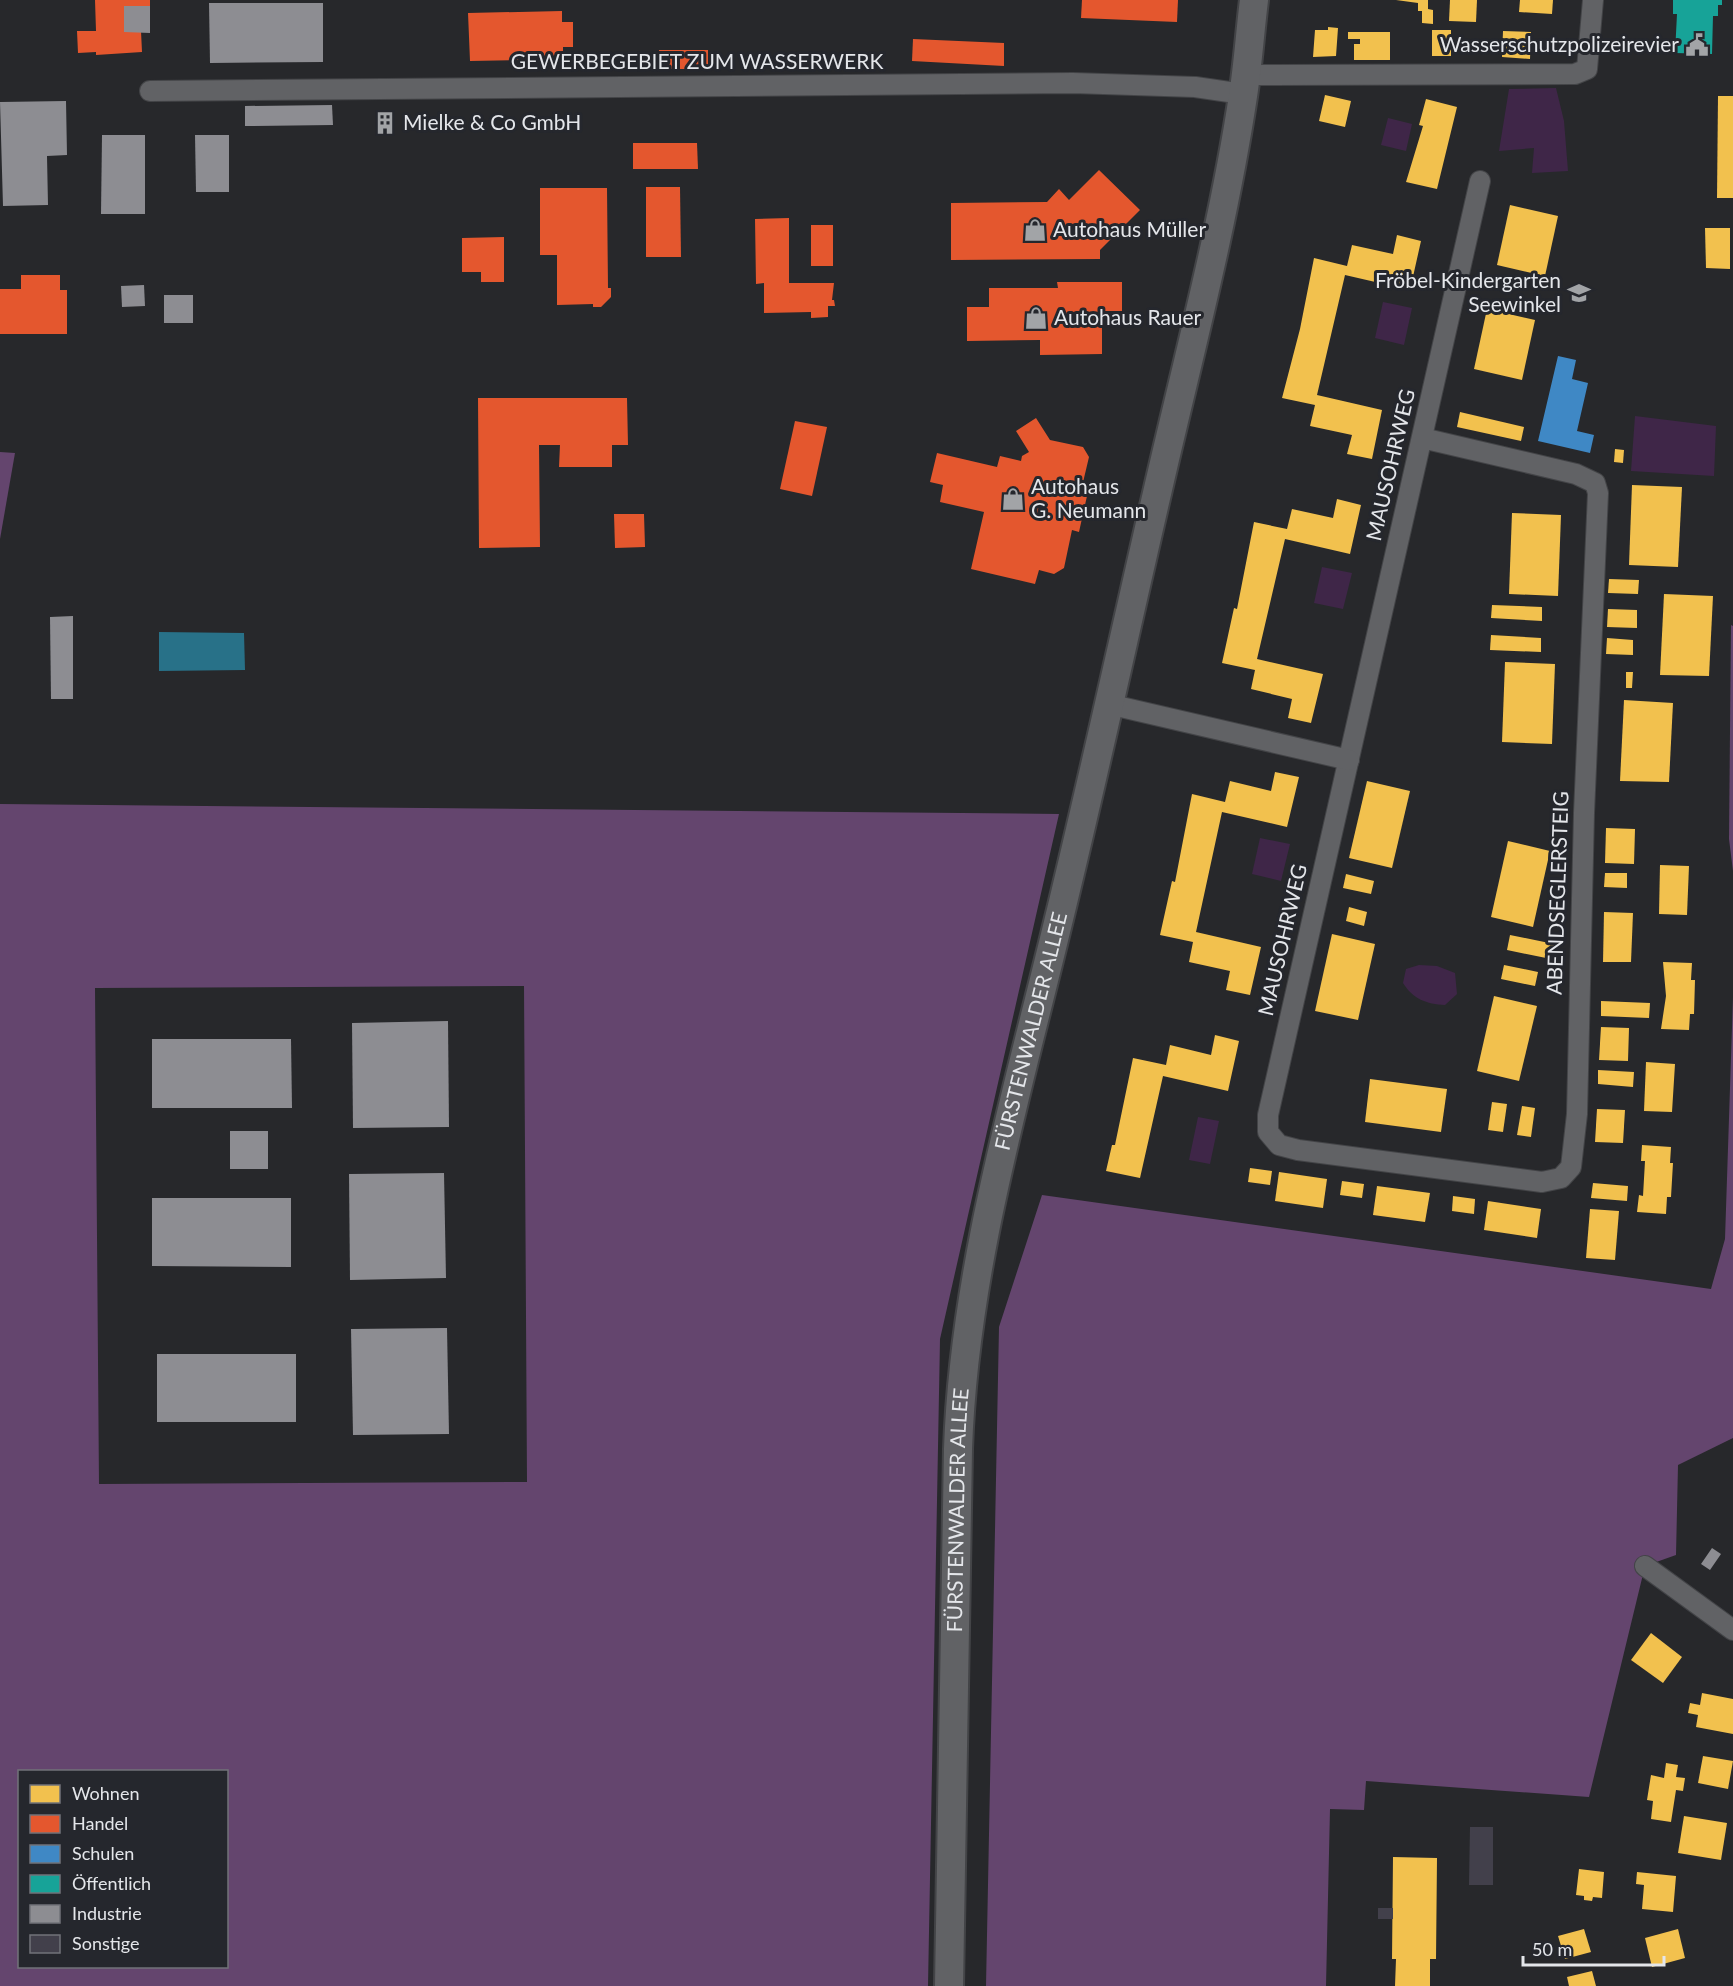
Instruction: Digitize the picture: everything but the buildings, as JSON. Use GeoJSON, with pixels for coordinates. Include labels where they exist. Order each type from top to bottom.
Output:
{"type":"FeatureCollection","features":[{"type":"Feature","properties":{"kind":"main road","name":"FÜRSTENWALDER ALLEE"},"geometry":{"type":"LineString","coordinates":[[949,1986],[958,1449],[960,1393],[966,1338],[1007,1133],[1215,242],[1244,85],[1254,0]]}},
{"type":"Feature","properties":{"kind":"street","name":"GEWERBEGEBIET ZUM WASSERWERK"},"geometry":{"type":"LineString","coordinates":[[150,91],[1073,83],[1195,87],[1575,74],[1587,69],[1593,0]]}},
{"type":"Feature","properties":{"kind":"street","name":"MAUSOHRWEG"},"geometry":{"type":"LineString","coordinates":[[1268,1132],[1268,1115],[1480,181]]}},
{"type":"Feature","properties":{"kind":"street","name":"ABENDSEGLERSTEIG"},"geometry":{"type":"LineString","coordinates":[[1268,1132],[1279,1145],[1299,1150],[1513,1179],[1542,1182],[1562,1178],[1571,1167],[1577,1114],[1584,813],[1598,492],[1595,483],[1576,474],[1422,438]]}},
{"type":"Feature","properties":{"kind":"street"},"geometry":{"type":"LineString","coordinates":[[1108,704],[1349,760]]}},
{"type":"Feature","properties":{"kind":"street"},"geometry":{"type":"LineString","coordinates":[[1645,1566],[1733,1630]]}},
{"type":"Feature","properties":{"kind":"shaded area"},"geometry":{"type":"Polygon","coordinates":[[[1556,88],[1564,121],[1568,171],[1532,173],[1534,148],[1499,151],[1509,89],[1556,88]]]}},
{"type":"Feature","properties":{"kind":"shaded area"},"geometry":{"type":"Polygon","coordinates":[[[1388,118],[1412,124],[1406,151],[1381,145],[1388,118]]]}},
{"type":"Feature","properties":{"kind":"shaded area"},"geometry":{"type":"Polygon","coordinates":[[[1383,302],[1412,308],[1404,345],[1375,338],[1383,302]]]}},
{"type":"Feature","properties":{"kind":"shaded area"},"geometry":{"type":"Polygon","coordinates":[[[1635,416],[1716,426],[1714,476],[1631,471],[1635,416]]]}},
{"type":"Feature","properties":{"kind":"shaded area"},"geometry":{"type":"Polygon","coordinates":[[[0,452],[15,453],[0,539],[0,452]]]}},
{"type":"Feature","properties":{"kind":"shaded area"},"geometry":{"type":"Polygon","coordinates":[[[1322,567],[1352,573],[1343,609],[1314,603],[1322,567]]]}},
{"type":"Feature","properties":{"kind":"shaded area"},"geometry":{"type":"Polygon","coordinates":[[[1731,625],[1733,626],[1733,871],[1729,839],[1731,625]]]}},
{"type":"Feature","properties":{"kind":"shaded area"},"geometry":{"type":"Polygon","coordinates":[[[0,804],[1059,814],[940,1339],[928,1986],[0,1986],[0,804]],[[524,986],[95,988],[99,1484],[527,1482],[524,986]]]}},
{"type":"Feature","properties":{"kind":"shaded area"},"geometry":{"type":"Polygon","coordinates":[[[1260,838],[1290,844],[1281,881],[1252,874],[1260,838]]]}},
{"type":"Feature","properties":{"kind":"shaded area"},"geometry":{"type":"Polygon","coordinates":[[[1419,965],[1437,966],[1455,973],[1457,994],[1445,1005],[1426,1002],[1416,997],[1403,983],[1406,969],[1419,965]]]}},
{"type":"Feature","properties":{"kind":"shaded area"},"geometry":{"type":"Polygon","coordinates":[[[1733,997],[1733,1438],[1678,1465],[1676,1555],[1645,1566],[1589,1797],[1366,1781],[1364,1810],[1330,1809],[1326,1986],[986,1986],[999,1327],[1042,1195],[1711,1289],[1725,1239],[1733,997]]]}},
{"type":"Feature","properties":{"kind":"shaded area"},"geometry":{"type":"Polygon","coordinates":[[[1198,1117],[1219,1121],[1210,1164],[1189,1160],[1198,1117]]]}},
{"type":"Feature","properties":{"kind":"water"},"geometry":{"type":"Polygon","coordinates":[[[159,632],[244,633],[245,670],[159,671],[159,632]]]}},
{"type":"Feature","properties":{"kind":"place","name":"Wasserschutzpolizeirevier"},"geometry":{"type":"Point","coordinates":[1697,45]}},
{"type":"Feature","properties":{"kind":"place","name":"Mielke & Co GmbH"},"geometry":{"type":"Point","coordinates":[385,123]}},
{"type":"Feature","properties":{"kind":"place","name":"Autohaus Müller"},"geometry":{"type":"Point","coordinates":[1035,230]}},
{"type":"Feature","properties":{"kind":"place","name":"Fröbel-Kindergarten Seewinkel"},"geometry":{"type":"Point","coordinates":[1579,293]}},
{"type":"Feature","properties":{"kind":"place","name":"Autohaus Rauer"},"geometry":{"type":"Point","coordinates":[1036,318]}},
{"type":"Feature","properties":{"kind":"place","name":"Autohaus G. Neumann"},"geometry":{"type":"Point","coordinates":[1013,499]}}]}
